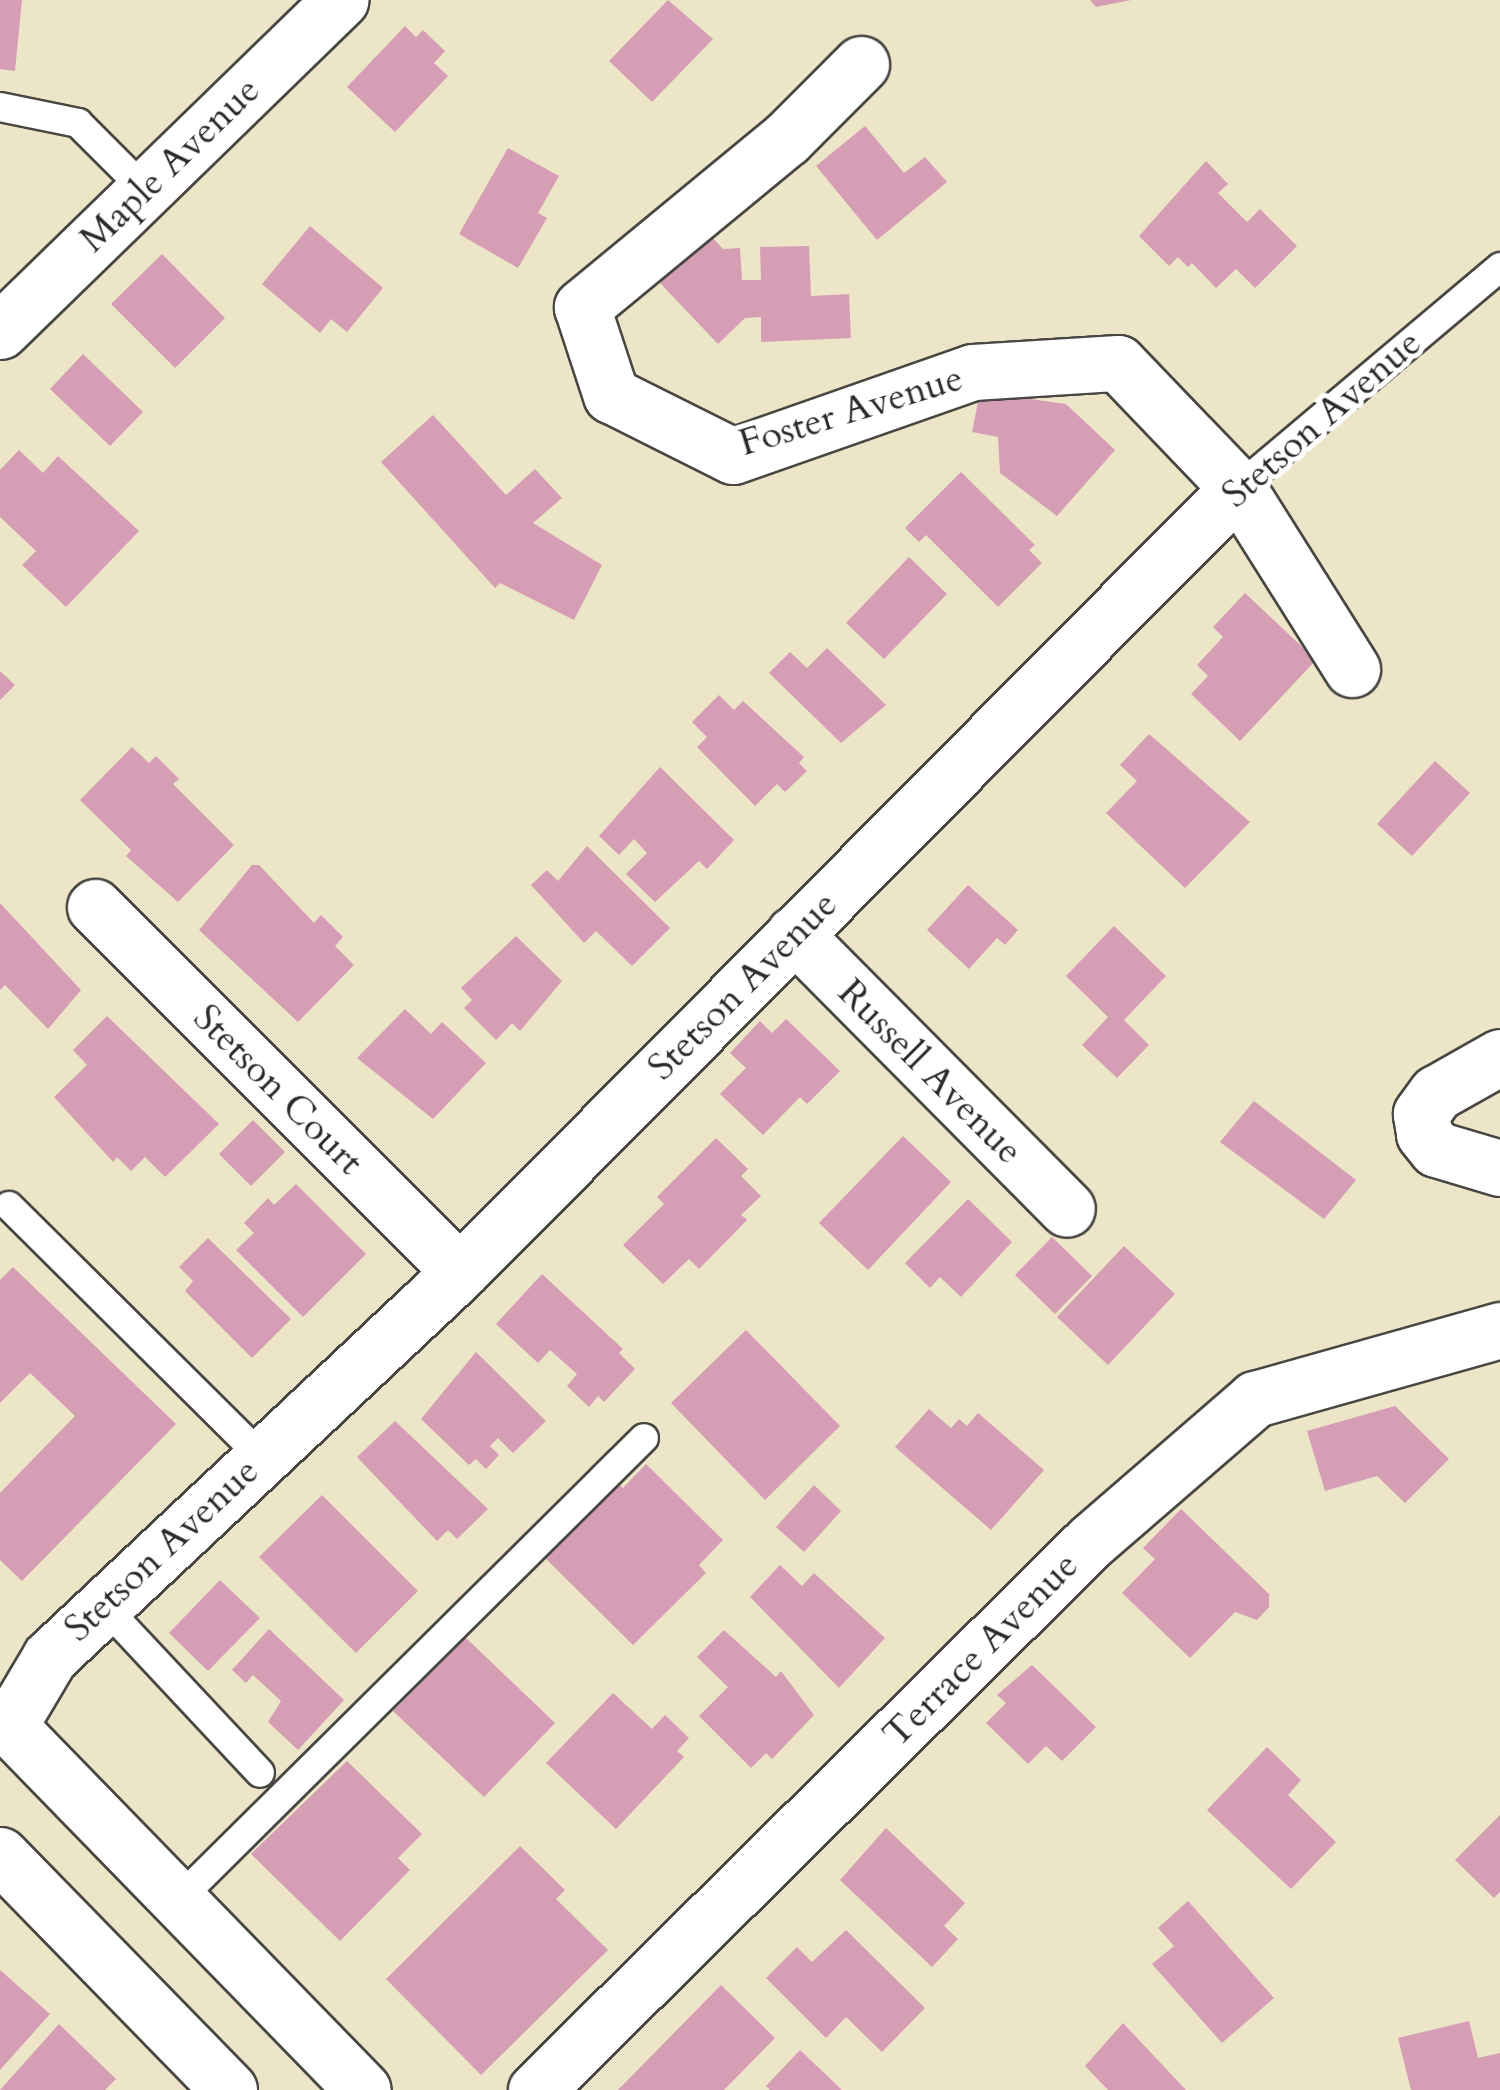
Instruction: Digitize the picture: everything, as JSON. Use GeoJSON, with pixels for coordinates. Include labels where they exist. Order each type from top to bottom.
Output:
{"type":"FeatureCollection","features":[{"type":"Feature","properties":{"kind":"street","name":"Maple Avenue"},"geometry":{"type":"LineString","coordinates":[[0,331],[340,0]]}},
{"type":"Feature","properties":{"kind":"street","name":"Foster Avenue"},"geometry":{"type":"LineString","coordinates":[[861,64],[787,138],[582,308],[611,395],[733,456],[973,372],[1118,363],[1238,488],[1352,669]]}},
{"type":"Feature","properties":{"kind":"street","name":"Stetson Avenue"},"geometry":{"type":"LineString","coordinates":[[4,1721],[50,1657],[102,1604],[460,1272],[1238,488]]}},
{"type":"Feature","properties":{"kind":"street","name":"Stetson Court"},"geometry":{"type":"LineString","coordinates":[[96,908],[460,1272]]}},
{"type":"Feature","properties":{"kind":"street","name":"Russell Avenue"},"geometry":{"type":"LineString","coordinates":[[794,934],[1067,1209]]}},
{"type":"Feature","properties":{"kind":"street"},"geometry":{"type":"LineString","coordinates":[[1500,1057],[1436,1093],[1421,1114],[1424,1134],[1436,1149],[1500,1168]]}},
{"type":"Feature","properties":{"kind":"street","name":"Terrace Avenue"},"geometry":{"type":"LineString","coordinates":[[536,2090],[1091,1541],[1255,1399],[1500,1330]]}},
{"type":"Feature","properties":{"kind":"street"},"geometry":{"type":"LineString","coordinates":[[4,1721],[363,2090]]}},
{"type":"Feature","properties":{"kind":"street"},"geometry":{"type":"LineString","coordinates":[[0,1856],[228,2090]]}},
{"type":"Feature","properties":{"kind":"lane"},"geometry":{"type":"LineString","coordinates":[[0,107],[78,123],[145,190]]}},
{"type":"Feature","properties":{"kind":"lane","name":"Stetson Avenue"},"geometry":{"type":"LineString","coordinates":[[1238,488],[1500,266]]}},
{"type":"Feature","properties":{"kind":"lane"},"geometry":{"type":"LineString","coordinates":[[3,1206],[262,1457]]}},
{"type":"Feature","properties":{"kind":"lane"},"geometry":{"type":"LineString","coordinates":[[178,1900],[644,1438]]}},
{"type":"Feature","properties":{"kind":"lane"},"geometry":{"type":"LineString","coordinates":[[102,1604],[260,1773]]}},
{"type":"Feature","properties":{"kind":"building"},"geometry":{"type":"Polygon","coordinates":[[[0,0],[22,0],[15,71],[0,69],[0,0]]]}},
{"type":"Feature","properties":{"kind":"building"},"geometry":{"type":"Polygon","coordinates":[[[668,0],[713,39],[652,102],[609,61],[668,0]]]}},
{"type":"Feature","properties":{"kind":"building"},"geometry":{"type":"Polygon","coordinates":[[[1090,0],[1131,0],[1096,7],[1090,0]]]}},
{"type":"Feature","properties":{"kind":"building"},"geometry":{"type":"Polygon","coordinates":[[[405,26],[416,37],[423,30],[445,51],[434,63],[448,76],[395,132],[347,87],[405,26]]]}},
{"type":"Feature","properties":{"kind":"building"},"geometry":{"type":"Polygon","coordinates":[[[865,126],[904,173],[925,157],[947,182],[877,240],[816,166],[865,126]]]}},
{"type":"Feature","properties":{"kind":"building"},"geometry":{"type":"Polygon","coordinates":[[[508,148],[559,176],[538,213],[547,218],[518,268],[459,234],[508,148]]]}},
{"type":"Feature","properties":{"kind":"building"},"geometry":{"type":"Polygon","coordinates":[[[1206,161],[1228,184],[1218,193],[1247,222],[1260,209],[1297,246],[1255,288],[1236,269],[1216,288],[1192,263],[1188,267],[1178,257],[1169,266],[1139,236],[1206,161]]]}},
{"type":"Feature","properties":{"kind":"building"},"geometry":{"type":"Polygon","coordinates":[[[310,226],[383,288],[347,332],[331,319],[320,333],[262,284],[310,226]]]}},
{"type":"Feature","properties":{"kind":"building"},"geometry":{"type":"Polygon","coordinates":[[[710,235],[723,249],[740,248],[742,280],[761,280],[760,247],[809,246],[811,296],[849,294],[851,338],[761,342],[761,317],[745,318],[718,344],[660,283],[710,235]]]}},
{"type":"Feature","properties":{"kind":"building"},"geometry":{"type":"Polygon","coordinates":[[[162,254],[225,318],[175,368],[111,304],[162,254]]]}},
{"type":"Feature","properties":{"kind":"building"},"geometry":{"type":"Polygon","coordinates":[[[83,354],[143,412],[110,446],[50,389],[83,354]]]}},
{"type":"Feature","properties":{"kind":"building"},"geometry":{"type":"Polygon","coordinates":[[[980,392],[1066,404],[1115,450],[1057,516],[1000,473],[998,437],[972,432],[980,392]]]}},
{"type":"Feature","properties":{"kind":"building"},"geometry":{"type":"Polygon","coordinates":[[[433,415],[506,495],[535,469],[562,498],[533,523],[602,565],[574,620],[500,583],[495,588],[381,462],[433,415]]]}},
{"type":"Feature","properties":{"kind":"building"},"geometry":{"type":"Polygon","coordinates":[[[19,450],[43,473],[58,456],[139,531],[66,607],[22,565],[36,551],[0,517],[0,470],[19,450]]]}},
{"type":"Feature","properties":{"kind":"building"},"geometry":{"type":"Polygon","coordinates":[[[961,472],[1035,545],[1029,550],[1042,563],[998,607],[926,535],[919,542],[905,528],[961,472]]]}},
{"type":"Feature","properties":{"kind":"building"},"geometry":{"type":"Polygon","coordinates":[[[909,557],[947,594],[884,659],[846,623],[909,557]]]}},
{"type":"Feature","properties":{"kind":"building"},"geometry":{"type":"Polygon","coordinates":[[[1245,593],[1316,660],[1240,741],[1191,694],[1208,676],[1197,665],[1223,637],[1213,627],[1245,593]]]}},
{"type":"Feature","properties":{"kind":"building"},"geometry":{"type":"Polygon","coordinates":[[[827,648],[886,705],[841,743],[769,673],[790,652],[807,668],[827,648]]]}},
{"type":"Feature","properties":{"kind":"building"},"geometry":{"type":"Polygon","coordinates":[[[0,671],[15,685],[0,700],[0,671]]]}},
{"type":"Feature","properties":{"kind":"building"},"geometry":{"type":"Polygon","coordinates":[[[719,695],[734,710],[743,701],[804,757],[799,763],[807,771],[785,792],[777,784],[755,806],[697,747],[707,737],[692,722],[719,695]]]}},
{"type":"Feature","properties":{"kind":"building"},"geometry":{"type":"Polygon","coordinates":[[[1149,734],[1250,822],[1185,888],[1106,813],[1137,781],[1120,765],[1149,734]]]}},
{"type":"Feature","properties":{"kind":"building"},"geometry":{"type":"Polygon","coordinates":[[[132,747],[149,763],[156,756],[179,779],[173,784],[234,845],[178,902],[126,856],[131,850],[80,800],[132,747]]]}},
{"type":"Feature","properties":{"kind":"building"},"geometry":{"type":"Polygon","coordinates":[[[1435,761],[1470,793],[1412,856],[1377,824],[1435,761]]]}},
{"type":"Feature","properties":{"kind":"building"},"geometry":{"type":"Polygon","coordinates":[[[660,767],[734,840],[707,869],[699,861],[655,902],[626,874],[647,853],[634,839],[619,855],[599,836],[660,767]]]}},
{"type":"Feature","properties":{"kind":"building"},"geometry":{"type":"Polygon","coordinates":[[[587,846],[670,928],[632,966],[596,931],[584,943],[531,885],[547,870],[558,881],[587,846]]]}},
{"type":"Feature","properties":{"kind":"building"},"geometry":{"type":"Polygon","coordinates":[[[252,865],[259,865],[314,923],[321,915],[343,937],[335,946],[354,965],[298,1022],[199,930],[252,865]]]}},
{"type":"Feature","properties":{"kind":"building"},"geometry":{"type":"Polygon","coordinates":[[[968,885],[1018,930],[1005,945],[997,938],[969,969],[927,930],[968,885]]]}},
{"type":"Feature","properties":{"kind":"building"},"geometry":{"type":"Polygon","coordinates":[[[0,903],[81,990],[48,1029],[5,985],[0,990],[0,903]]]}},
{"type":"Feature","properties":{"kind":"building"},"geometry":{"type":"Polygon","coordinates":[[[1114,926],[1166,976],[1124,1020],[1149,1045],[1117,1078],[1082,1045],[1108,1017],[1066,976],[1114,926]]]}},
{"type":"Feature","properties":{"kind":"building"},"geometry":{"type":"Polygon","coordinates":[[[516,936],[562,981],[520,1031],[512,1023],[496,1040],[464,1008],[472,1000],[461,988],[516,936]]]}},
{"type":"Feature","properties":{"kind":"building"},"geometry":{"type":"Polygon","coordinates":[[[405,1009],[431,1034],[442,1022],[486,1063],[433,1119],[357,1058],[405,1009]]]}},
{"type":"Feature","properties":{"kind":"building"},"geometry":{"type":"Polygon","coordinates":[[[107,1016],[219,1124],[165,1177],[145,1157],[131,1171],[117,1157],[113,1162],[54,1097],[87,1065],[73,1050],[107,1016]]]}},
{"type":"Feature","properties":{"kind":"building"},"geometry":{"type":"Polygon","coordinates":[[[786,1019],[840,1071],[807,1104],[800,1097],[763,1135],[720,1094],[746,1068],[730,1053],[760,1021],[772,1033],[786,1019]]]}},
{"type":"Feature","properties":{"kind":"building"},"geometry":{"type":"Polygon","coordinates":[[[1254,1101],[1356,1180],[1324,1219],[1220,1142],[1254,1101]]]}},
{"type":"Feature","properties":{"kind":"building"},"geometry":{"type":"Polygon","coordinates":[[[253,1120],[285,1152],[251,1186],[219,1154],[253,1120]]]}},
{"type":"Feature","properties":{"kind":"building"},"geometry":{"type":"Polygon","coordinates":[[[903,1136],[951,1182],[868,1270],[819,1223],[903,1136]]]}},
{"type":"Feature","properties":{"kind":"building"},"geometry":{"type":"Polygon","coordinates":[[[716,1138],[748,1169],[741,1176],[761,1196],[741,1215],[747,1220],[699,1269],[689,1259],[663,1284],[623,1245],[664,1204],[657,1197],[716,1138]]]}},
{"type":"Feature","properties":{"kind":"building"},"geometry":{"type":"Polygon","coordinates":[[[296,1184],[366,1254],[303,1317],[236,1250],[254,1233],[244,1223],[268,1198],[274,1205],[296,1184]]]}},
{"type":"Feature","properties":{"kind":"building"},"geometry":{"type":"Polygon","coordinates":[[[968,1199],[1012,1242],[961,1297],[940,1277],[930,1288],[905,1263],[968,1199]]]}},
{"type":"Feature","properties":{"kind":"building"},"geometry":{"type":"Polygon","coordinates":[[[1052,1237],[1092,1276],[1055,1314],[1015,1275],[1052,1237]]]}},
{"type":"Feature","properties":{"kind":"building"},"geometry":{"type":"Polygon","coordinates":[[[208,1238],[291,1319],[252,1358],[185,1291],[193,1281],[179,1267],[208,1238]]]}},
{"type":"Feature","properties":{"kind":"building"},"geometry":{"type":"Polygon","coordinates":[[[1124,1246],[1175,1294],[1108,1365],[1057,1317],[1124,1246]]]}},
{"type":"Feature","properties":{"kind":"building"},"geometry":{"type":"Polygon","coordinates":[[[13,1267],[176,1424],[22,1581],[0,1560],[0,1493],[75,1416],[30,1373],[0,1403],[0,1280],[13,1267]]]}},
{"type":"Feature","properties":{"kind":"building"},"geometry":{"type":"Polygon","coordinates":[[[542,1274],[623,1349],[619,1353],[635,1369],[604,1402],[598,1396],[589,1407],[567,1386],[577,1374],[550,1350],[538,1363],[496,1324],[542,1274]]]}},
{"type":"Feature","properties":{"kind":"building"},"geometry":{"type":"Polygon","coordinates":[[[746,1330],[840,1426],[765,1500],[671,1403],[746,1330]]]}},
{"type":"Feature","properties":{"kind":"building"},"geometry":{"type":"Polygon","coordinates":[[[476,1352],[546,1421],[513,1453],[498,1438],[490,1446],[499,1455],[486,1469],[476,1459],[469,1465],[421,1419],[476,1352]]]}},
{"type":"Feature","properties":{"kind":"building"},"geometry":{"type":"Polygon","coordinates":[[[1395,1406],[1449,1459],[1405,1503],[1377,1476],[1325,1491],[1307,1431],[1395,1406]]]}},
{"type":"Feature","properties":{"kind":"building"},"geometry":{"type":"Polygon","coordinates":[[[929,1409],[951,1428],[959,1419],[967,1426],[978,1413],[1044,1470],[991,1530],[895,1447],[929,1409]]]}},
{"type":"Feature","properties":{"kind":"building"},"geometry":{"type":"Polygon","coordinates":[[[395,1421],[488,1509],[457,1539],[448,1530],[437,1541],[357,1457],[395,1421]]]}},
{"type":"Feature","properties":{"kind":"building"},"geometry":{"type":"Polygon","coordinates":[[[646,1464],[723,1540],[699,1565],[706,1573],[633,1645],[543,1556],[617,1482],[623,1488],[646,1464]]]}},
{"type":"Feature","properties":{"kind":"building"},"geometry":{"type":"Polygon","coordinates":[[[814,1485],[841,1511],[804,1552],[776,1527],[814,1485]]]}},
{"type":"Feature","properties":{"kind":"building"},"geometry":{"type":"Polygon","coordinates":[[[322,1495],[418,1591],[356,1653],[259,1557],[322,1495]]]}},
{"type":"Feature","properties":{"kind":"building"},"geometry":{"type":"Polygon","coordinates":[[[1181,1509],[1269,1594],[1269,1607],[1257,1620],[1235,1612],[1190,1658],[1122,1593],[1155,1559],[1143,1548],[1181,1509]]]}},
{"type":"Feature","properties":{"kind":"building"},"geometry":{"type":"Polygon","coordinates":[[[780,1565],[802,1586],[814,1573],[885,1638],[839,1688],[750,1597],[780,1565]]]}},
{"type":"Feature","properties":{"kind":"building"},"geometry":{"type":"Polygon","coordinates":[[[220,1580],[260,1618],[208,1671],[169,1633],[220,1580]]]}},
{"type":"Feature","properties":{"kind":"building"},"geometry":{"type":"Polygon","coordinates":[[[269,1629],[344,1700],[298,1750],[268,1722],[281,1701],[253,1675],[246,1683],[232,1670],[269,1629]]]}},
{"type":"Feature","properties":{"kind":"building"},"geometry":{"type":"Polygon","coordinates":[[[724,1630],[776,1677],[781,1671],[814,1715],[772,1759],[766,1753],[751,1768],[699,1716],[728,1687],[697,1657],[724,1630]]]}},
{"type":"Feature","properties":{"kind":"building"},"geometry":{"type":"Polygon","coordinates":[[[465,1637],[555,1723],[484,1797],[393,1711],[465,1637]]]}},
{"type":"Feature","properties":{"kind":"building"},"geometry":{"type":"Polygon","coordinates":[[[1032,1665],[1096,1727],[1062,1761],[1046,1746],[1028,1764],[986,1723],[1006,1703],[997,1695],[1032,1665]]]}},
{"type":"Feature","properties":{"kind":"building"},"geometry":{"type":"Polygon","coordinates":[[[613,1693],[652,1729],[665,1715],[689,1738],[677,1751],[684,1757],[616,1829],[546,1763],[613,1693]]]}},
{"type":"Feature","properties":{"kind":"building"},"geometry":{"type":"Polygon","coordinates":[[[1267,1747],[1301,1780],[1288,1795],[1336,1842],[1291,1889],[1207,1810],[1267,1747]]]}},
{"type":"Feature","properties":{"kind":"building"},"geometry":{"type":"Polygon","coordinates":[[[347,1761],[422,1834],[398,1858],[410,1870],[340,1941],[251,1854],[347,1761]]]}},
{"type":"Feature","properties":{"kind":"building"},"geometry":{"type":"Polygon","coordinates":[[[1500,1815],[1500,1892],[1494,1898],[1455,1860],[1500,1815]]]}},
{"type":"Feature","properties":{"kind":"building"},"geometry":{"type":"Polygon","coordinates":[[[886,1828],[965,1903],[944,1926],[958,1939],[932,1967],[840,1880],[886,1828]]]}},
{"type":"Feature","properties":{"kind":"building"},"geometry":{"type":"Polygon","coordinates":[[[520,1846],[565,1890],[556,1899],[608,1950],[481,2075],[386,1979],[520,1846]]]}},
{"type":"Feature","properties":{"kind":"building"},"geometry":{"type":"Polygon","coordinates":[[[1188,1901],[1274,1998],[1222,2043],[1152,1964],[1174,1946],[1158,1928],[1188,1901]]]}},
{"type":"Feature","properties":{"kind":"building"},"geometry":{"type":"Polygon","coordinates":[[[846,1930],[925,2008],[882,2052],[846,2017],[826,2038],[766,1978],[797,1947],[812,1962],[846,1930]]]}},
{"type":"Feature","properties":{"kind":"building"},"geometry":{"type":"Polygon","coordinates":[[[0,1970],[50,2014],[0,2070],[0,1970]]]}},
{"type":"Feature","properties":{"kind":"building"},"geometry":{"type":"Polygon","coordinates":[[[721,1985],[775,2038],[724,2090],[618,2090],[721,1985]]]}},
{"type":"Feature","properties":{"kind":"building"},"geometry":{"type":"Polygon","coordinates":[[[1469,2021],[1478,2058],[1500,2053],[1500,2090],[1411,2090],[1398,2038],[1469,2021]]]}},
{"type":"Feature","properties":{"kind":"building"},"geometry":{"type":"Polygon","coordinates":[[[1123,2023],[1186,2090],[1108,2090],[1085,2066],[1123,2023]]]}},
{"type":"Feature","properties":{"kind":"building"},"geometry":{"type":"Polygon","coordinates":[[[59,2024],[116,2079],[105,2090],[0,2090],[59,2024]]]}},
{"type":"Feature","properties":{"kind":"building"},"geometry":{"type":"Polygon","coordinates":[[[800,2050],[842,2090],[770,2090],[766,2086],[800,2050]]]}}]}
